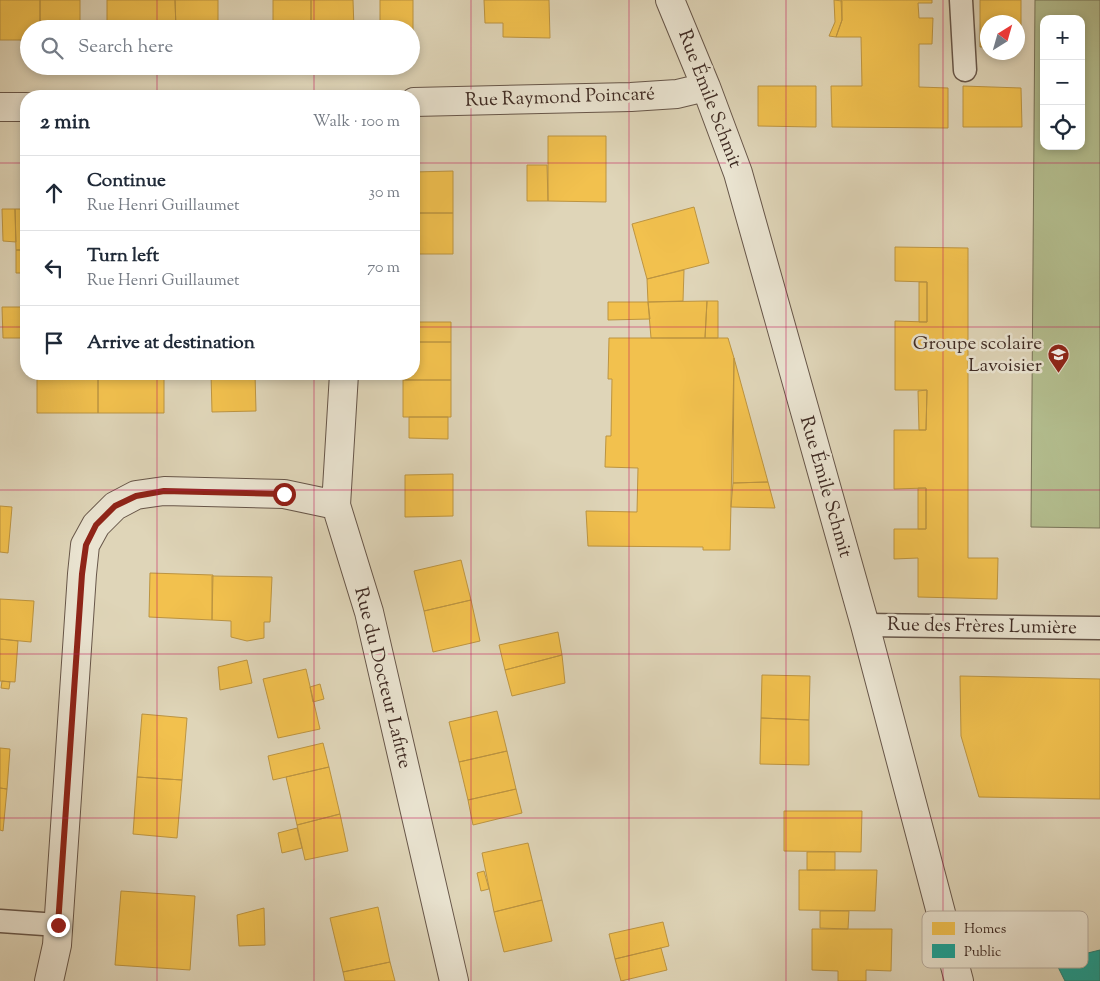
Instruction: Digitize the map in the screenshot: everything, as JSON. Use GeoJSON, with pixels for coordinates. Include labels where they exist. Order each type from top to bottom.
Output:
{"type":"FeatureCollection","features":[{"type":"Feature","properties":{"kind":"street","name":"Rue Émile Schmit"},"geometry":{"type":"LineString","coordinates":[[670,0],[706,86],[738,173],[864,625],[940,911]]}},
{"type":"Feature","properties":{"kind":"street","name":"Rue Raymond Poincaré"},"geometry":{"type":"LineString","coordinates":[[420,102],[631,97],[677,94],[706,86]]}},
{"type":"Feature","properties":{"kind":"street"},"geometry":{"type":"LineString","coordinates":[[0,107],[20,107]]}},
{"type":"Feature","properties":{"kind":"street","name":"Rue du Docteur Lafitte"},"geometry":{"type":"LineString","coordinates":[[344,380],[336,505],[369,612],[454,981]]}},
{"type":"Feature","properties":{"kind":"street"},"geometry":{"type":"LineString","coordinates":[[49,981],[57,945],[82,574],[86,545],[96,525],[115,506],[136,496],[164,491],[284,494],[336,505]]}},
{"type":"Feature","properties":{"kind":"street","name":"Rue Émile Schmit"},"geometry":{"type":"LineString","coordinates":[[956,968],[959,981]]}},
{"type":"Feature","properties":{"kind":"lane"},"geometry":{"type":"LineString","coordinates":[[961,0],[965,70]]}},
{"type":"Feature","properties":{"kind":"lane","name":"Rue des Frères Lumière"},"geometry":{"type":"LineString","coordinates":[[864,625],[1100,628]]}},
{"type":"Feature","properties":{"kind":"lane"},"geometry":{"type":"LineString","coordinates":[[0,921],[58,925]]}},
{"type":"Feature","properties":{"kind":"green space","name":"Groupe scolaire Lavoisier"},"geometry":{"type":"Polygon","coordinates":[[[1035,0],[1100,0],[1100,528],[1031,527],[1035,0]]]}},
{"type":"Feature","properties":{"kind":"building: Homes"},"geometry":{"type":"Polygon","coordinates":[[[0,0],[40,0],[40,20],[20,20],[20,40],[0,40],[0,0]]]}},
{"type":"Feature","properties":{"kind":"building: Homes"},"geometry":{"type":"Polygon","coordinates":[[[40,0],[80,0],[80,20],[40,20],[40,0]]]}},
{"type":"Feature","properties":{"kind":"building: Homes"},"geometry":{"type":"Polygon","coordinates":[[[107,0],[175,0],[176,20],[107,20],[107,0]]]}},
{"type":"Feature","properties":{"kind":"building: Homes"},"geometry":{"type":"Polygon","coordinates":[[[175,0],[218,0],[218,20],[176,20],[175,0]]]}},
{"type":"Feature","properties":{"kind":"building: Homes"},"geometry":{"type":"Polygon","coordinates":[[[273,0],[311,0],[311,20],[273,20],[273,0]]]}},
{"type":"Feature","properties":{"kind":"building: Homes"},"geometry":{"type":"Polygon","coordinates":[[[311,0],[353,0],[354,20],[311,20],[311,0]]]}},
{"type":"Feature","properties":{"kind":"building: Homes"},"geometry":{"type":"Polygon","coordinates":[[[380,0],[413,0],[413,20],[380,20],[380,0]]]}},
{"type":"Feature","properties":{"kind":"building: Homes"},"geometry":{"type":"Polygon","coordinates":[[[484,0],[549,0],[550,38],[503,37],[503,23],[485,23],[484,0]]]}},
{"type":"Feature","properties":{"kind":"building: Homes"},"geometry":{"type":"Polygon","coordinates":[[[834,0],[842,1],[842,20],[836,37],[829,36],[835,22],[834,0]]]}},
{"type":"Feature","properties":{"kind":"building: Homes"},"geometry":{"type":"Polygon","coordinates":[[[841,0],[932,0],[932,3],[918,3],[919,18],[933,18],[932,44],[919,44],[919,87],[948,88],[948,128],[832,127],[831,86],[862,86],[861,37],[836,37],[842,20],[841,0]]]}},
{"type":"Feature","properties":{"kind":"building: Homes"},"geometry":{"type":"Polygon","coordinates":[[[980,0],[1021,0],[1021,15],[980,15],[980,0]]]}},
{"type":"Feature","properties":{"kind":"building: Homes"},"geometry":{"type":"Polygon","coordinates":[[[758,86],[816,86],[816,127],[758,126],[758,86]]]}},
{"type":"Feature","properties":{"kind":"building: Homes"},"geometry":{"type":"Polygon","coordinates":[[[963,86],[1021,88],[1022,127],[963,127],[963,86]]]}},
{"type":"Feature","properties":{"kind":"building: Homes"},"geometry":{"type":"Polygon","coordinates":[[[548,136],[606,136],[606,202],[548,201],[548,136]]]}},
{"type":"Feature","properties":{"kind":"building: Homes"},"geometry":{"type":"Polygon","coordinates":[[[527,165],[547,165],[548,201],[527,201],[527,165]]]}},
{"type":"Feature","properties":{"kind":"building: Homes"},"geometry":{"type":"Polygon","coordinates":[[[453,171],[453,213],[420,213],[420,172],[453,171]]]}},
{"type":"Feature","properties":{"kind":"building: Homes"},"geometry":{"type":"Polygon","coordinates":[[[694,207],[709,263],[647,279],[632,224],[694,207]]]}},
{"type":"Feature","properties":{"kind":"building: Homes"},"geometry":{"type":"Polygon","coordinates":[[[2,209],[15,209],[16,242],[3,241],[2,209]]]}},
{"type":"Feature","properties":{"kind":"building: Homes"},"geometry":{"type":"Polygon","coordinates":[[[15,209],[20,209],[20,250],[16,250],[15,209]]]}},
{"type":"Feature","properties":{"kind":"building: Homes"},"geometry":{"type":"Polygon","coordinates":[[[420,213],[453,213],[453,254],[420,254],[420,213]]]}},
{"type":"Feature","properties":{"kind":"building: Homes"},"geometry":{"type":"Polygon","coordinates":[[[895,247],[968,248],[968,558],[998,558],[997,599],[918,597],[918,558],[894,559],[894,529],[926,529],[926,488],[894,489],[894,430],[926,430],[927,390],[895,390],[895,321],[927,322],[927,282],[895,281],[895,247]]]}},
{"type":"Feature","properties":{"kind":"building: Homes"},"geometry":{"type":"Polygon","coordinates":[[[16,250],[20,250],[20,273],[16,273],[16,250]]]}},
{"type":"Feature","properties":{"kind":"building: Homes"},"geometry":{"type":"Polygon","coordinates":[[[684,270],[683,301],[648,302],[647,279],[684,270]]]}},
{"type":"Feature","properties":{"kind":"building: Homes"},"geometry":{"type":"Polygon","coordinates":[[[919,282],[927,282],[927,322],[919,322],[919,282]]]}},
{"type":"Feature","properties":{"kind":"building: Homes"},"geometry":{"type":"Polygon","coordinates":[[[707,301],[718,301],[718,338],[705,338],[707,301]]]}},
{"type":"Feature","properties":{"kind":"building: Homes"},"geometry":{"type":"Polygon","coordinates":[[[707,301],[705,338],[651,338],[648,302],[707,301]]]}},
{"type":"Feature","properties":{"kind":"building: Homes"},"geometry":{"type":"Polygon","coordinates":[[[608,302],[648,302],[650,319],[608,320],[608,302]]]}},
{"type":"Feature","properties":{"kind":"building: Homes"},"geometry":{"type":"Polygon","coordinates":[[[2,307],[20,307],[20,338],[3,338],[2,307]]]}},
{"type":"Feature","properties":{"kind":"building: Homes"},"geometry":{"type":"Polygon","coordinates":[[[420,322],[451,322],[451,342],[420,342],[420,322]]]}},
{"type":"Feature","properties":{"kind":"building: Homes"},"geometry":{"type":"Polygon","coordinates":[[[609,338],[728,338],[734,358],[730,550],[703,550],[703,547],[588,546],[586,511],[637,512],[638,468],[605,467],[606,436],[611,436],[612,379],[608,379],[609,338]]]}},
{"type":"Feature","properties":{"kind":"building: Homes"},"geometry":{"type":"Polygon","coordinates":[[[420,342],[451,342],[451,380],[420,380],[420,342]]]}},
{"type":"Feature","properties":{"kind":"building: Homes"},"geometry":{"type":"Polygon","coordinates":[[[734,358],[768,482],[733,483],[734,358]]]}},
{"type":"Feature","properties":{"kind":"building: Homes"},"geometry":{"type":"Polygon","coordinates":[[[37,380],[98,380],[98,413],[37,413],[37,380]]]}},
{"type":"Feature","properties":{"kind":"building: Homes"},"geometry":{"type":"Polygon","coordinates":[[[98,380],[164,380],[164,413],[98,413],[98,380]]]}},
{"type":"Feature","properties":{"kind":"building: Homes"},"geometry":{"type":"Polygon","coordinates":[[[211,380],[255,380],[256,411],[212,412],[211,380]]]}},
{"type":"Feature","properties":{"kind":"building: Homes"},"geometry":{"type":"Polygon","coordinates":[[[403,380],[451,380],[451,417],[403,417],[403,380]]]}},
{"type":"Feature","properties":{"kind":"building: Homes"},"geometry":{"type":"Polygon","coordinates":[[[927,390],[926,430],[919,430],[918,391],[927,390]]]}},
{"type":"Feature","properties":{"kind":"building: Homes"},"geometry":{"type":"Polygon","coordinates":[[[409,417],[448,417],[448,439],[409,438],[409,417]]]}},
{"type":"Feature","properties":{"kind":"building: Homes"},"geometry":{"type":"Polygon","coordinates":[[[453,474],[453,516],[405,517],[405,475],[453,474]]]}},
{"type":"Feature","properties":{"kind":"building: Homes"},"geometry":{"type":"Polygon","coordinates":[[[768,482],[775,508],[731,507],[733,483],[768,482]]]}},
{"type":"Feature","properties":{"kind":"building: Homes"},"geometry":{"type":"Polygon","coordinates":[[[918,488],[926,488],[926,529],[918,529],[918,488]]]}},
{"type":"Feature","properties":{"kind":"building: Homes"},"geometry":{"type":"Polygon","coordinates":[[[0,506],[12,507],[8,553],[0,552],[0,506]]]}},
{"type":"Feature","properties":{"kind":"building: Homes"},"geometry":{"type":"Polygon","coordinates":[[[461,560],[471,600],[424,611],[414,571],[461,560]]]}},
{"type":"Feature","properties":{"kind":"building: Homes"},"geometry":{"type":"Polygon","coordinates":[[[150,573],[213,575],[212,620],[149,617],[150,573]]]}},
{"type":"Feature","properties":{"kind":"building: Homes"},"geometry":{"type":"Polygon","coordinates":[[[212,576],[272,577],[270,622],[264,622],[264,638],[247,641],[231,637],[231,621],[212,620],[212,576]]]}},
{"type":"Feature","properties":{"kind":"building: Homes"},"geometry":{"type":"Polygon","coordinates":[[[0,599],[34,601],[31,642],[0,639],[0,599]]]}},
{"type":"Feature","properties":{"kind":"building: Homes"},"geometry":{"type":"Polygon","coordinates":[[[471,600],[480,641],[433,652],[424,611],[471,600]]]}},
{"type":"Feature","properties":{"kind":"building: Homes"},"geometry":{"type":"Polygon","coordinates":[[[558,632],[562,655],[505,670],[499,645],[558,632]]]}},
{"type":"Feature","properties":{"kind":"building: Homes"},"geometry":{"type":"Polygon","coordinates":[[[0,639],[18,641],[15,682],[0,681],[0,639]]]}},
{"type":"Feature","properties":{"kind":"building: Homes"},"geometry":{"type":"Polygon","coordinates":[[[562,655],[565,683],[512,696],[505,670],[562,655]]]}},
{"type":"Feature","properties":{"kind":"building: Homes"},"geometry":{"type":"Polygon","coordinates":[[[247,660],[252,683],[220,690],[218,667],[247,660]]]}},
{"type":"Feature","properties":{"kind":"building: Homes"},"geometry":{"type":"Polygon","coordinates":[[[306,669],[320,729],[278,738],[263,679],[306,669]]]}},
{"type":"Feature","properties":{"kind":"building: Homes"},"geometry":{"type":"Polygon","coordinates":[[[762,675],[810,676],[809,720],[761,718],[762,675]]]}},
{"type":"Feature","properties":{"kind":"building: Homes"},"geometry":{"type":"Polygon","coordinates":[[[960,676],[1100,679],[1100,799],[979,797],[961,736],[960,676]]]}},
{"type":"Feature","properties":{"kind":"building: Homes"},"geometry":{"type":"Polygon","coordinates":[[[2,681],[10,682],[9,689],[1,688],[2,681]]]}},
{"type":"Feature","properties":{"kind":"building: Homes"},"geometry":{"type":"Polygon","coordinates":[[[320,684],[324,699],[313,702],[310,687],[320,684]]]}},
{"type":"Feature","properties":{"kind":"building: Homes"},"geometry":{"type":"Polygon","coordinates":[[[497,711],[507,751],[459,762],[449,722],[497,711]]]}},
{"type":"Feature","properties":{"kind":"building: Homes"},"geometry":{"type":"Polygon","coordinates":[[[142,714],[187,718],[182,780],[137,777],[142,714]]]}},
{"type":"Feature","properties":{"kind":"building: Homes"},"geometry":{"type":"Polygon","coordinates":[[[761,718],[809,720],[809,765],[760,764],[761,718]]]}},
{"type":"Feature","properties":{"kind":"building: Homes"},"geometry":{"type":"Polygon","coordinates":[[[323,743],[329,767],[273,780],[268,756],[323,743]]]}},
{"type":"Feature","properties":{"kind":"building: Homes"},"geometry":{"type":"Polygon","coordinates":[[[0,748],[10,749],[7,789],[0,788],[0,748]]]}},
{"type":"Feature","properties":{"kind":"building: Homes"},"geometry":{"type":"Polygon","coordinates":[[[507,751],[516,789],[468,800],[459,762],[507,751]]]}},
{"type":"Feature","properties":{"kind":"building: Homes"},"geometry":{"type":"Polygon","coordinates":[[[329,767],[340,814],[297,825],[286,777],[329,767]]]}},
{"type":"Feature","properties":{"kind":"building: Homes"},"geometry":{"type":"Polygon","coordinates":[[[137,777],[182,780],[177,838],[133,834],[137,777]]]}},
{"type":"Feature","properties":{"kind":"building: Homes"},"geometry":{"type":"Polygon","coordinates":[[[0,788],[7,789],[3,831],[0,830],[0,788]]]}},
{"type":"Feature","properties":{"kind":"building: Homes"},"geometry":{"type":"Polygon","coordinates":[[[516,789],[522,813],[473,825],[468,800],[516,789]]]}},
{"type":"Feature","properties":{"kind":"building: Homes"},"geometry":{"type":"Polygon","coordinates":[[[784,811],[862,811],[861,852],[784,851],[784,811]]]}},
{"type":"Feature","properties":{"kind":"building: Homes"},"geometry":{"type":"Polygon","coordinates":[[[340,814],[348,851],[305,860],[297,825],[340,814]]]}},
{"type":"Feature","properties":{"kind":"building: Homes"},"geometry":{"type":"Polygon","coordinates":[[[297,828],[302,848],[282,853],[278,833],[297,828]]]}},
{"type":"Feature","properties":{"kind":"building: Homes"},"geometry":{"type":"Polygon","coordinates":[[[528,843],[542,900],[494,912],[482,853],[528,843]]]}},
{"type":"Feature","properties":{"kind":"building: Homes"},"geometry":{"type":"Polygon","coordinates":[[[807,852],[835,852],[835,870],[807,870],[807,852]]]}},
{"type":"Feature","properties":{"kind":"building: Homes"},"geometry":{"type":"Polygon","coordinates":[[[799,870],[877,870],[875,911],[799,910],[799,870]]]}},
{"type":"Feature","properties":{"kind":"building: Homes"},"geometry":{"type":"Polygon","coordinates":[[[484,871],[489,889],[481,891],[477,873],[484,871]]]}},
{"type":"Feature","properties":{"kind":"building: Homes"},"geometry":{"type":"Polygon","coordinates":[[[121,891],[195,896],[190,970],[115,965],[121,891]]]}},
{"type":"Feature","properties":{"kind":"building: Homes"},"geometry":{"type":"Polygon","coordinates":[[[542,900],[552,941],[504,952],[494,912],[542,900]]]}},
{"type":"Feature","properties":{"kind":"building: Homes"},"geometry":{"type":"Polygon","coordinates":[[[378,907],[390,962],[343,972],[330,918],[378,907]]]}},
{"type":"Feature","properties":{"kind":"building: Homes"},"geometry":{"type":"Polygon","coordinates":[[[264,908],[265,945],[239,946],[237,915],[264,908]]]}},
{"type":"Feature","properties":{"kind":"building: Homes"},"geometry":{"type":"Polygon","coordinates":[[[820,911],[849,911],[848,929],[820,928],[820,911]]]}},
{"type":"Feature","properties":{"kind":"building: Homes"},"geometry":{"type":"Polygon","coordinates":[[[663,922],[669,946],[615,959],[609,934],[663,922]]]}},
{"type":"Feature","properties":{"kind":"building: Homes"},"geometry":{"type":"Polygon","coordinates":[[[812,929],[892,929],[891,971],[866,970],[866,981],[838,981],[838,971],[812,970],[812,929]]]}},
{"type":"Feature","properties":{"kind":"building: Homes"},"geometry":{"type":"Polygon","coordinates":[[[661,948],[667,970],[621,981],[615,959],[661,948]]]}},
{"type":"Feature","properties":{"kind":"building: Homes"},"geometry":{"type":"Polygon","coordinates":[[[390,962],[395,981],[345,981],[343,972],[390,962]]]}},
{"type":"Feature","properties":{"kind":"building: Public"},"geometry":{"type":"Polygon","coordinates":[[[1100,950],[1100,981],[1065,981],[1058,968],[1088,968],[1088,953],[1100,950]]]}},
{"type":"Feature","properties":{"kind":"place","name":"Groupe scolaire Lavoisier"},"geometry":{"type":"Point","coordinates":[1058,374]}},
{"type":"Feature","properties":{"kind":"route"},"geometry":{"type":"LineString","coordinates":[[58,925],[82,574],[86,545],[96,525],[115,506],[136,496],[164,491],[284,494]]}}]}
